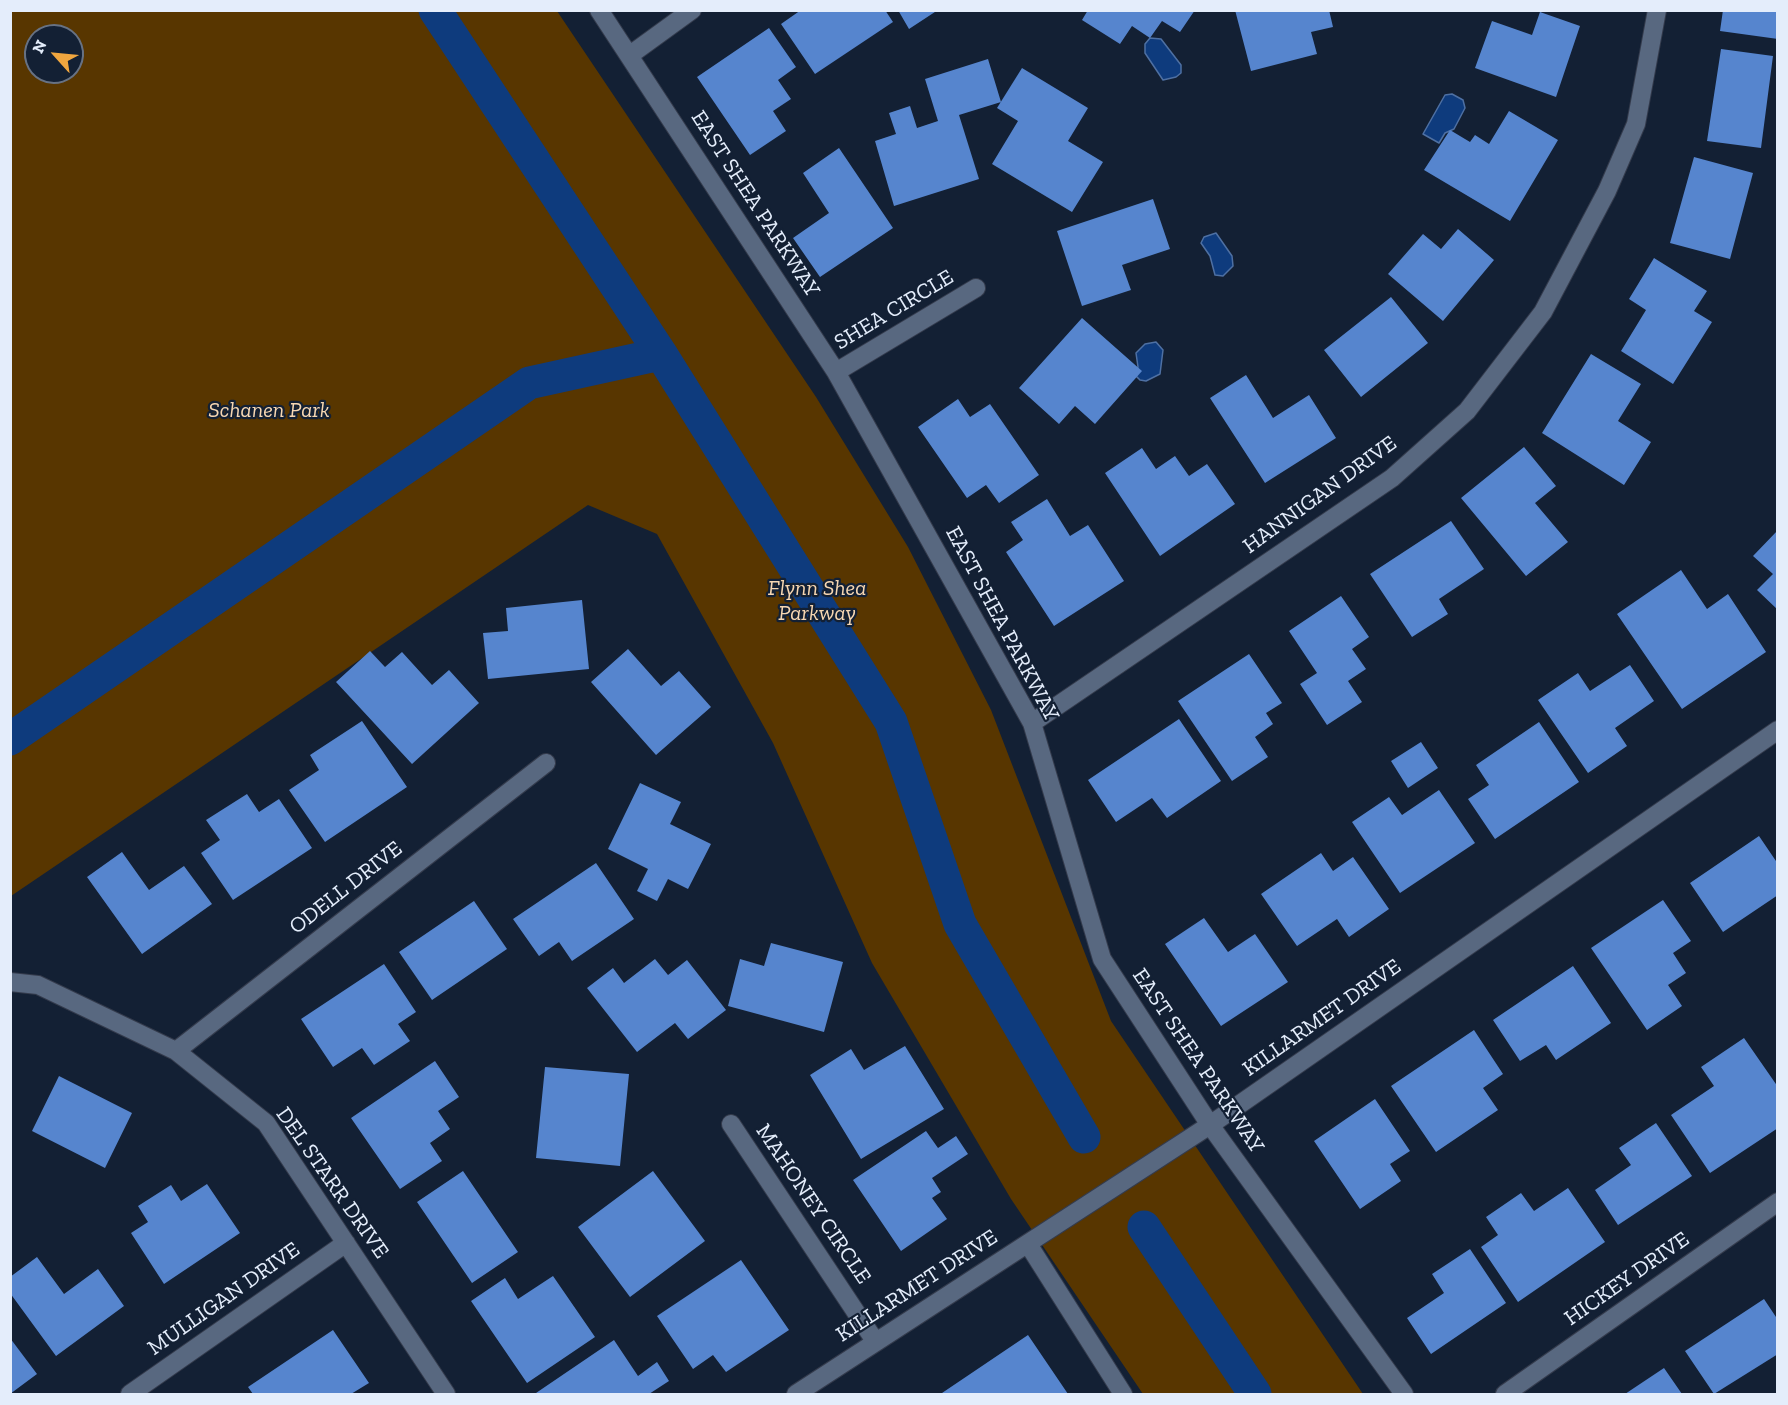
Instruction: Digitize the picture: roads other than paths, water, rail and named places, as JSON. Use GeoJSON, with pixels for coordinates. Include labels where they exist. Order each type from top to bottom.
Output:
{"type":"FeatureCollection","features":[{"type":"Feature","properties":{"kind":"street","name":"EAST SHEA PARKWAY"},"geometry":{"type":"LineString","coordinates":[[599,10],[836,372],[1032,723],[1102,959],[1210,1125],[1404,1395]]}},
{"type":"Feature","properties":{"kind":"street"},"geometry":{"type":"LineString","coordinates":[[630,55],[692,10]]}},
{"type":"Feature","properties":{"kind":"street","name":"HANNIGAN DRIVE"},"geometry":{"type":"LineString","coordinates":[[1032,723],[1392,478],[1467,411],[1543,312],[1607,192],[1635,124],[1657,10]]}},
{"type":"Feature","properties":{"kind":"street","name":"SHEA CIRCLE"},"geometry":{"type":"LineString","coordinates":[[836,372],[976,288]]}},
{"type":"Feature","properties":{"kind":"street","name":"KILLARMET DRIVE"},"geometry":{"type":"LineString","coordinates":[[796,1395],[875,1341],[1210,1125],[1778,730]]}},
{"type":"Feature","properties":{"kind":"street","name":"ODELL DRIVE"},"geometry":{"type":"LineString","coordinates":[[176,1051],[546,763]]}},
{"type":"Feature","properties":{"kind":"street","name":"DEL STARR DRIVE"},"geometry":{"type":"LineString","coordinates":[[10,982],[38,985],[176,1051],[266,1123],[446,1395]]}},
{"type":"Feature","properties":{"kind":"street","name":"MAHONEY CIRCLE"},"geometry":{"type":"LineString","coordinates":[[731,1124],[875,1341]]}},
{"type":"Feature","properties":{"kind":"street","name":"HICKEY DRIVE"},"geometry":{"type":"LineString","coordinates":[[1505,1395],[1778,1202]]}},
{"type":"Feature","properties":{"kind":"street","name":"MULLIGAN DRIVE"},"geometry":{"type":"LineString","coordinates":[[130,1395],[345,1243]]}},
{"type":"Feature","properties":{"kind":"street"},"geometry":{"type":"LineString","coordinates":[[1028,1244],[1123,1395]]}},
{"type":"Feature","properties":{"kind":"water"},"geometry":{"type":"Polygon","coordinates":[[[1150,38],[1161,39],[1181,65],[1181,73],[1176,77],[1163,80],[1145,53],[1145,44],[1150,38]]]}},
{"type":"Feature","properties":{"kind":"water"},"geometry":{"type":"Polygon","coordinates":[[[1452,94],[1463,100],[1465,108],[1454,129],[1445,133],[1439,143],[1423,134],[1445,95],[1452,94]]]}},
{"type":"Feature","properties":{"kind":"water"},"geometry":{"type":"Polygon","coordinates":[[[1216,233],[1232,256],[1233,266],[1223,276],[1215,275],[1210,256],[1201,243],[1204,237],[1216,233]]]}},
{"type":"Feature","properties":{"kind":"water"},"geometry":{"type":"Polygon","coordinates":[[[1156,342],[1163,350],[1160,374],[1146,381],[1140,380],[1135,375],[1138,367],[1136,353],[1145,344],[1156,342]]]}},
{"type":"Feature","properties":{"kind":"waterway"},"geometry":{"type":"LineString","coordinates":[[435,10],[661,354],[891,722],[960,924],[1084,1137]]}},
{"type":"Feature","properties":{"kind":"waterway"},"geometry":{"type":"LineString","coordinates":[[10,739],[529,383],[661,354]]}},
{"type":"Feature","properties":{"kind":"waterway"},"geometry":{"type":"LineString","coordinates":[[1144,1227],[1255,1394]]}},
{"type":"Feature","properties":{"kind":"park label","name":"Schanen Park"},"geometry":{"type":"Point","coordinates":[269,411]}},
{"type":"Feature","properties":{"kind":"park label","name":"Flynn Shea Parkway"},"geometry":{"type":"Point","coordinates":[817,602]}}]}
